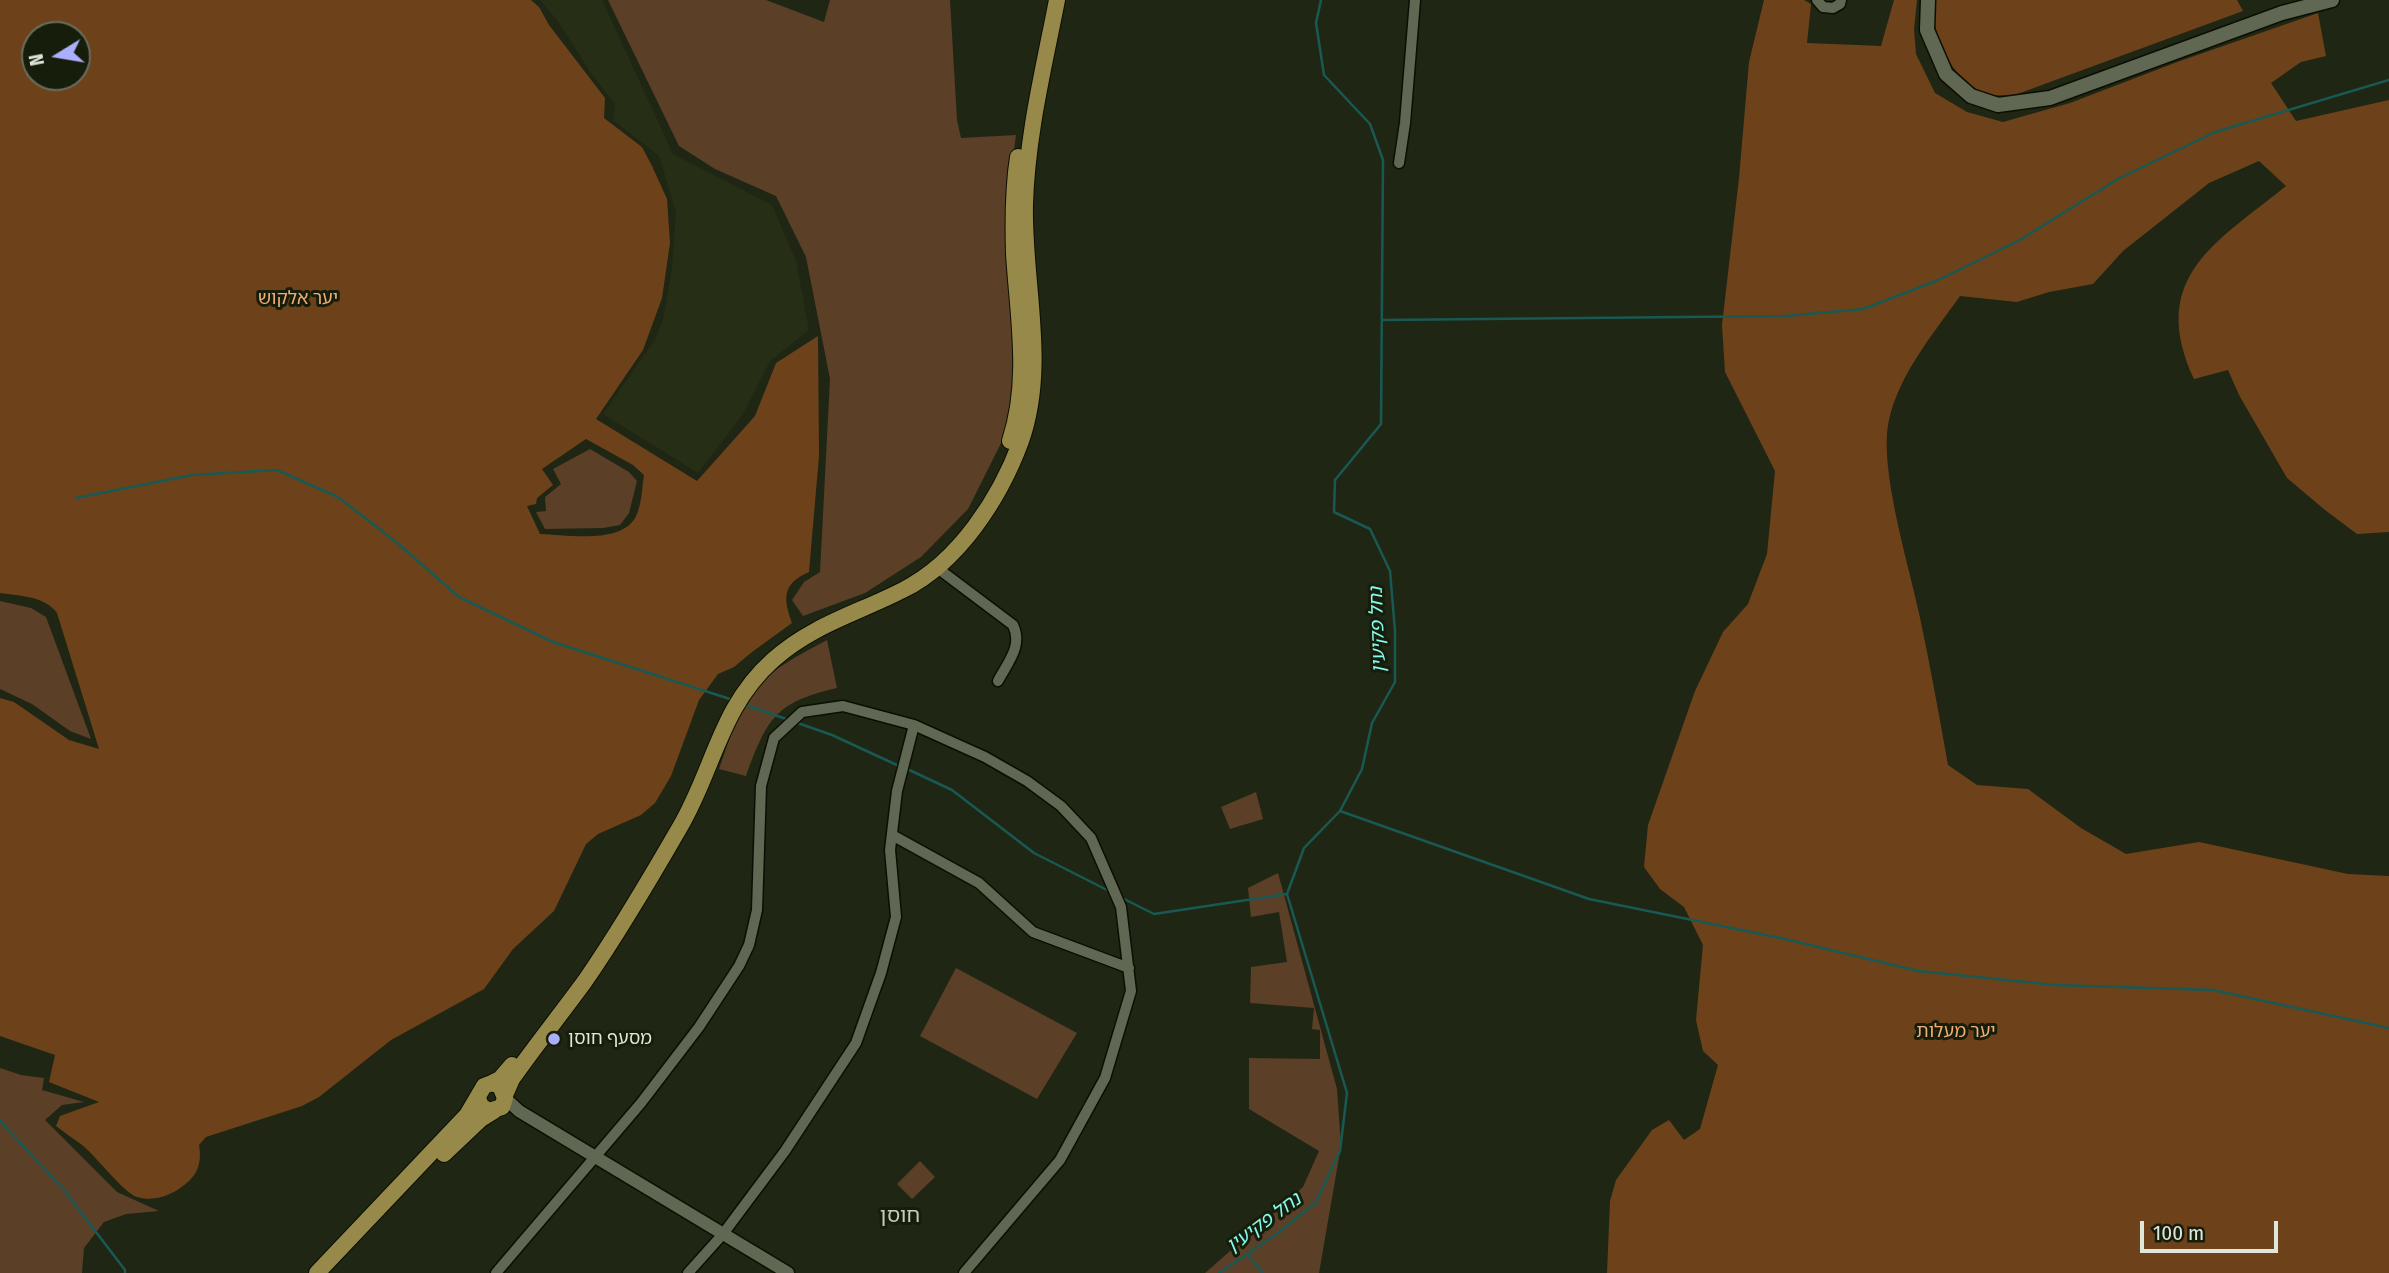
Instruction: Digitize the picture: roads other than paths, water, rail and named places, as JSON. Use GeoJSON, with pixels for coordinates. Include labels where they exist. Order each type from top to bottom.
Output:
{"type":"FeatureCollection","features":[{"type":"Feature","properties":{"kind":"main road"},"geometry":{"type":"LineString","coordinates":[[317,1273],[467,1115],[478,1098],[480,1089],[492,1083],[510,1067],[590,960],[678,816],[717,721],[743,679],[775,648],[814,620],[889,588],[940,554],[965,524],[999,469],[1013,431],[1021,393],[1022,358],[1014,229],[1015,181],[1046,0]]}},
{"type":"Feature","properties":{"kind":"main road"},"geometry":{"type":"LineString","coordinates":[[327,1273],[403,1191],[501,1104],[512,1079],[587,978],[678,830],[696,796],[724,725],[751,682],[776,657],[802,637],[829,622],[903,590],[936,567],[962,541],[993,499],[1021,441],[1030,406],[1033,350],[1025,229],[1027,170],[1057,0]]}},
{"type":"Feature","properties":{"kind":"main road"},"geometry":{"type":"LineString","coordinates":[[1928,0],[1927,30],[1946,74],[1971,96],[1998,105],[2050,98],[2282,13],[2332,0]]}},
{"type":"Feature","properties":{"kind":"main road"},"geometry":{"type":"LineString","coordinates":[[492,1083],[500,1086],[501,1104]]}},
{"type":"Feature","properties":{"kind":"main road"},"geometry":{"type":"LineString","coordinates":[[478,1098],[484,1110],[501,1104]]}},
{"type":"Feature","properties":{"kind":"street"},"geometry":{"type":"LineString","coordinates":[[1399,163],[1415,0]]}},
{"type":"Feature","properties":{"kind":"street"},"geometry":{"type":"LineString","coordinates":[[1817,0],[1823,7],[1833,8],[1840,4],[1841,0]]}},
{"type":"Feature","properties":{"kind":"street"},"geometry":{"type":"LineString","coordinates":[[936,567],[1013,625],[1018,635],[1018,643],[998,681]]}},
{"type":"Feature","properties":{"kind":"street"},"geometry":{"type":"LineString","coordinates":[[496,1273],[641,1103],[699,1027],[739,966],[749,946],[757,910],[761,786],[775,738],[802,712],[843,706],[914,725],[985,757],[1027,781],[1061,806],[1091,838],[1121,907],[1131,991],[1105,1078],[1060,1160],[964,1273]]}},
{"type":"Feature","properties":{"kind":"street"},"geometry":{"type":"LineString","coordinates":[[688,1273],[723,1234],[785,1152],[856,1043],[881,973],[896,917],[890,850],[897,791],[914,725]]}},
{"type":"Feature","properties":{"kind":"street"},"geometry":{"type":"LineString","coordinates":[[892,835],[979,883],[1033,932],[1129,968]]}},
{"type":"Feature","properties":{"kind":"street"},"geometry":{"type":"LineString","coordinates":[[501,1104],[519,1111],[788,1273]]}},
{"type":"Feature","properties":{"kind":"waterway","name":"נחל פקיעין"},"geometry":{"type":"LineString","coordinates":[[1219,1273],[1278,1233],[1316,1202],[1340,1151],[1347,1093],[1287,894],[1304,848],[1340,811],[1362,769],[1372,723],[1395,682],[1395,631],[1390,571],[1370,529],[1334,512],[1335,480],[1381,424],[1383,160],[1370,124],[1324,75],[1316,23],[1321,0]]}},
{"type":"Feature","properties":{"kind":"waterway"},"geometry":{"type":"LineString","coordinates":[[1383,320],[1785,316],[1863,309],[1936,281],[2018,241],[2118,179],[2215,132],[2389,80]]}},
{"type":"Feature","properties":{"kind":"waterway"},"geometry":{"type":"LineString","coordinates":[[76,498],[192,475],[277,470],[338,497],[396,542],[459,597],[553,642],[733,700]]}},
{"type":"Feature","properties":{"kind":"waterway"},"geometry":{"type":"LineString","coordinates":[[743,704],[789,720]]}},
{"type":"Feature","properties":{"kind":"waterway"},"geometry":{"type":"LineString","coordinates":[[795,722],[832,735],[899,766]]}},
{"type":"Feature","properties":{"kind":"waterway"},"geometry":{"type":"LineString","coordinates":[[905,768],[952,790],[1034,853],[1111,892]]}},
{"type":"Feature","properties":{"kind":"waterway"},"geometry":{"type":"LineString","coordinates":[[1340,811],[1589,899],[1781,938],[1918,971],[2055,985],[2213,990],[2389,1028]]}},
{"type":"Feature","properties":{"kind":"waterway"},"geometry":{"type":"LineString","coordinates":[[1120,897],[1154,914],[1287,894]]}},
{"type":"Feature","properties":{"kind":"waterway"},"geometry":{"type":"LineString","coordinates":[[0,1121],[64,1190],[125,1273]]}},
{"type":"Feature","properties":{"kind":"waterway"},"geometry":{"type":"LineString","coordinates":[[1247,1254],[1263,1273]]}},
{"type":"Feature","properties":{"kind":"place","name":"מסעף חוסן"},"geometry":{"type":"Point","coordinates":[554,1039]}},
{"type":"Feature","properties":{"kind":"district","name":"חוסן"},"geometry":{"type":"Point","coordinates":[900,1216]}},
{"type":"Feature","properties":{"kind":"park label","name":"יער אלקוש"},"geometry":{"type":"Point","coordinates":[298,299]}},
{"type":"Feature","properties":{"kind":"park label","name":"יער מעלות"},"geometry":{"type":"Point","coordinates":[1956,1032]}}]}
